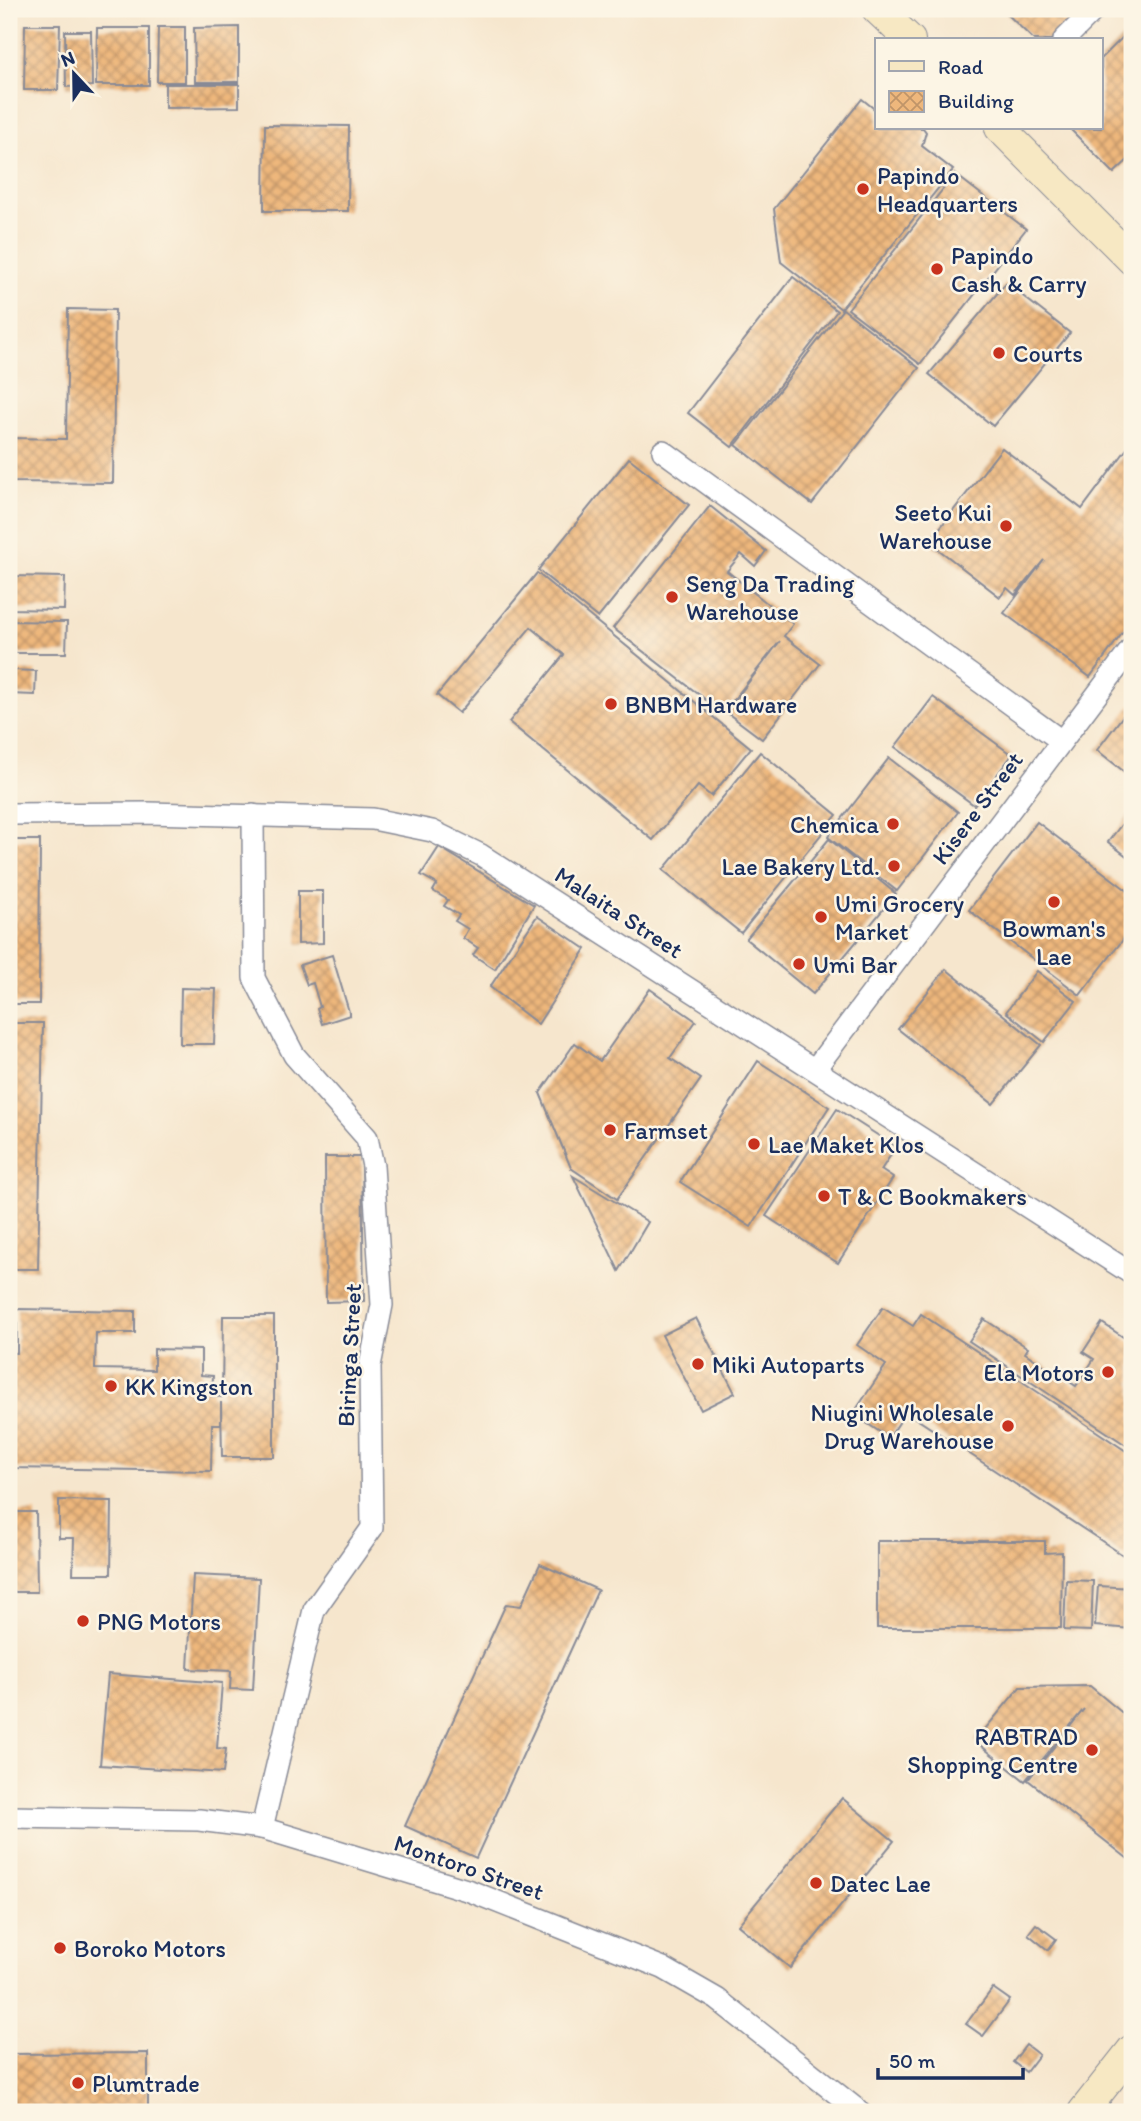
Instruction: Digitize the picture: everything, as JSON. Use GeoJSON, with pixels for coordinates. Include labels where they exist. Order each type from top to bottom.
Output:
{"type":"FeatureCollection","features":[{"type":"Feature","properties":{"kind":"street"},"geometry":{"type":"LineString","coordinates":[[877,9],[908,38]]}},
{"type":"Feature","properties":{"kind":"street"},"geometry":{"type":"LineString","coordinates":[[1066,38],[1095,9]]}},
{"type":"Feature","properties":{"kind":"street"},"geometry":{"type":"LineString","coordinates":[[1002,130],[1132,260]]}},
{"type":"Feature","properties":{"kind":"street"},"geometry":{"type":"LineString","coordinates":[[663,451],[1060,740]]}},
{"type":"Feature","properties":{"kind":"street","name":"Kisere Street"},"geometry":{"type":"LineString","coordinates":[[815,1069],[1060,740],[1132,648]]}},
{"type":"Feature","properties":{"kind":"street","name":"Malaita Street"},"geometry":{"type":"LineString","coordinates":[[9,814],[253,815],[373,819],[432,831],[481,855],[1132,1274]]}},
{"type":"Feature","properties":{"kind":"street","name":"Biringa Street"},"geometry":{"type":"LineString","coordinates":[[253,815],[254,978],[294,1055],[367,1138],[373,1166],[382,1305],[370,1366],[372,1528],[314,1610],[262,1828]]}},
{"type":"Feature","properties":{"kind":"street","name":"Montoro Street"},"geometry":{"type":"LineString","coordinates":[[9,1817],[200,1820],[262,1828],[470,1891],[663,1968],[717,1999],[860,2112]]}},
{"type":"Feature","properties":{"kind":"street"},"geometry":{"type":"LineString","coordinates":[[1083,2112],[1132,2050]]}},
{"type":"Feature","properties":{"kind":"building"},"geometry":{"type":"Polygon","coordinates":[[[1002,9],[1089,9],[1060,38],[1032,38],[1002,9]]]}},
{"type":"Feature","properties":{"kind":"building"},"geometry":{"type":"Polygon","coordinates":[[[25,25],[60,25],[58,90],[24,90],[25,25]]]}},
{"type":"Feature","properties":{"kind":"building"},"geometry":{"type":"Polygon","coordinates":[[[158,27],[185,27],[185,82],[157,82],[158,27]]]}},
{"type":"Feature","properties":{"kind":"building"},"geometry":{"type":"Polygon","coordinates":[[[239,27],[239,82],[195,82],[194,28],[239,27]]]}},
{"type":"Feature","properties":{"kind":"building"},"geometry":{"type":"Polygon","coordinates":[[[97,28],[149,28],[149,85],[96,85],[97,28]]]}},
{"type":"Feature","properties":{"kind":"building"},"geometry":{"type":"Polygon","coordinates":[[[1132,28],[1132,162],[1129,159],[1114,173],[1071,130],[1102,130],[1102,58],[1132,28]]]}},
{"type":"Feature","properties":{"kind":"building"},"geometry":{"type":"Polygon","coordinates":[[[65,31],[91,31],[92,86],[66,87],[65,31]]]}},
{"type":"Feature","properties":{"kind":"building"},"geometry":{"type":"Polygon","coordinates":[[[165,84],[239,84],[239,107],[165,108],[165,84]]]}},
{"type":"Feature","properties":{"kind":"building","name":"Papindo Headquarters"},"geometry":{"type":"Polygon","coordinates":[[[862,99],[875,109],[875,130],[924,130],[922,146],[953,170],[841,309],[781,262],[774,209],[862,99]]]}},
{"type":"Feature","properties":{"kind":"building"},"geometry":{"type":"Polygon","coordinates":[[[265,125],[349,126],[348,211],[264,211],[265,125]]]}},
{"type":"Feature","properties":{"kind":"building","name":"Papindo Cash & Carry"},"geometry":{"type":"Polygon","coordinates":[[[955,174],[1026,229],[920,364],[848,309],[955,174]]]}},
{"type":"Feature","properties":{"kind":"building"},"geometry":{"type":"Polygon","coordinates":[[[793,277],[837,311],[732,447],[688,413],[793,277]]]}},
{"type":"Feature","properties":{"kind":"building","name":"Courts"},"geometry":{"type":"Polygon","coordinates":[[[1006,283],[1070,333],[993,426],[929,374],[1006,283]]]}},
{"type":"Feature","properties":{"kind":"building"},"geometry":{"type":"Polygon","coordinates":[[[68,309],[115,310],[113,483],[9,482],[9,438],[66,439],[68,309]]]}},
{"type":"Feature","properties":{"kind":"building"},"geometry":{"type":"Polygon","coordinates":[[[843,309],[919,368],[812,504],[736,445],[843,309]]]}},
{"type":"Feature","properties":{"kind":"building"},"geometry":{"type":"Polygon","coordinates":[[[1132,442],[1132,620],[1090,677],[1004,613],[1044,560],[1015,595],[1007,588],[1000,597],[929,542],[1002,448],[1082,509],[1132,442]]]}},
{"type":"Feature","properties":{"kind":"building"},"geometry":{"type":"Polygon","coordinates":[[[629,458],[689,505],[598,618],[538,570],[629,458]]]}},
{"type":"Feature","properties":{"kind":"building"},"geometry":{"type":"Polygon","coordinates":[[[710,506],[766,551],[755,566],[741,554],[727,571],[793,624],[784,636],[820,664],[762,739],[726,712],[780,641],[723,713],[613,628],[710,506]]]}},
{"type":"Feature","properties":{"kind":"building","name":"BNBM Hardware"},"geometry":{"type":"Polygon","coordinates":[[[537,573],[751,748],[711,796],[698,786],[653,840],[509,722],[564,655],[531,627],[459,713],[437,695],[537,573]]]}},
{"type":"Feature","properties":{"kind":"building"},"geometry":{"type":"Polygon","coordinates":[[[9,576],[65,577],[64,610],[9,609],[9,576]]]}},
{"type":"Feature","properties":{"kind":"building"},"geometry":{"type":"Polygon","coordinates":[[[9,621],[67,622],[66,653],[9,653],[9,621]]]}},
{"type":"Feature","properties":{"kind":"building"},"geometry":{"type":"Polygon","coordinates":[[[9,670],[36,671],[35,695],[9,694],[9,670]]]}},
{"type":"Feature","properties":{"kind":"building"},"geometry":{"type":"Polygon","coordinates":[[[933,697],[1012,755],[974,805],[895,747],[933,697]]]}},
{"type":"Feature","properties":{"kind":"building"},"geometry":{"type":"Polygon","coordinates":[[[1132,704],[1132,778],[1097,750],[1132,704]]]}},
{"type":"Feature","properties":{"kind":"building"},"geometry":{"type":"Polygon","coordinates":[[[760,752],[837,815],[741,933],[663,870],[760,752]]]}},
{"type":"Feature","properties":{"kind":"building","name":"Chemica"},"geometry":{"type":"Polygon","coordinates":[[[889,758],[958,812],[897,891],[828,837],[889,758]]]}},
{"type":"Feature","properties":{"kind":"building"},"geometry":{"type":"Polygon","coordinates":[[[1132,811],[1132,860],[1108,842],[1132,811]]]}},
{"type":"Feature","properties":{"kind":"building","name":"Bowman's Lae"},"geometry":{"type":"Polygon","coordinates":[[[1037,822],[1132,894],[1132,928],[1080,995],[969,910],[1037,822]]]}},
{"type":"Feature","properties":{"kind":"building","name":"Umi Grocery Market"},"geometry":{"type":"Polygon","coordinates":[[[829,839],[896,894],[813,994],[746,939],[829,839]]]}},
{"type":"Feature","properties":{"kind":"building"},"geometry":{"type":"Polygon","coordinates":[[[9,840],[40,840],[39,1004],[9,1004],[9,840]]]}},
{"type":"Feature","properties":{"kind":"building"},"geometry":{"type":"Polygon","coordinates":[[[439,847],[534,905],[495,969],[473,955],[478,948],[463,938],[468,929],[455,921],[459,915],[444,906],[448,900],[433,891],[437,884],[421,875],[439,847]]]}},
{"type":"Feature","properties":{"kind":"building"},"geometry":{"type":"Polygon","coordinates":[[[298,891],[323,891],[323,943],[298,944],[298,891]]]}},
{"type":"Feature","properties":{"kind":"building"},"geometry":{"type":"Polygon","coordinates":[[[537,916],[586,949],[538,1024],[490,987],[537,916]]]}},
{"type":"Feature","properties":{"kind":"building"},"geometry":{"type":"Polygon","coordinates":[[[332,955],[350,1015],[322,1024],[313,983],[307,985],[300,965],[332,955]]]}},
{"type":"Feature","properties":{"kind":"building"},"geometry":{"type":"Polygon","coordinates":[[[946,969],[1041,1045],[993,1104],[898,1029],[946,969]]]}},
{"type":"Feature","properties":{"kind":"building"},"geometry":{"type":"Polygon","coordinates":[[[1037,971],[1076,1001],[1044,1042],[1006,1012],[1037,971]]]}},
{"type":"Feature","properties":{"kind":"building"},"geometry":{"type":"Polygon","coordinates":[[[181,988],[216,989],[214,1044],[180,1044],[181,988]]]}},
{"type":"Feature","properties":{"kind":"building","name":"Farmset"},"geometry":{"type":"Polygon","coordinates":[[[650,989],[696,1021],[670,1058],[701,1079],[617,1199],[571,1168],[540,1093],[575,1043],[600,1061],[650,989]]]}},
{"type":"Feature","properties":{"kind":"building"},"geometry":{"type":"Polygon","coordinates":[[[9,1023],[43,1023],[38,1269],[9,1269],[9,1023]]]}},
{"type":"Feature","properties":{"kind":"building","name":"Lae Maket Klos"},"geometry":{"type":"Polygon","coordinates":[[[758,1061],[829,1107],[751,1227],[680,1182],[758,1061]]]}},
{"type":"Feature","properties":{"kind":"building"},"geometry":{"type":"Polygon","coordinates":[[[837,1109],[896,1147],[881,1170],[893,1178],[838,1263],[766,1216],[837,1109]]]}},
{"type":"Feature","properties":{"kind":"building"},"geometry":{"type":"Polygon","coordinates":[[[325,1157],[362,1157],[364,1301],[326,1302],[325,1157]]]}},
{"type":"Feature","properties":{"kind":"building"},"geometry":{"type":"Polygon","coordinates":[[[573,1176],[648,1222],[619,1271],[573,1176]]]}},
{"type":"Feature","properties":{"kind":"building","name":"Niugini Wholesale Drug Warehouse"},"geometry":{"type":"Polygon","coordinates":[[[883,1307],[913,1326],[921,1314],[1132,1455],[1132,1561],[906,1412],[889,1438],[853,1414],[886,1365],[857,1345],[883,1307]]]}},
{"type":"Feature","properties":{"kind":"building","name":"KK Kingston"},"geometry":{"type":"Polygon","coordinates":[[[17,1309],[135,1311],[135,1333],[96,1333],[95,1369],[154,1370],[154,1349],[201,1350],[201,1375],[213,1376],[212,1396],[222,1397],[223,1316],[274,1316],[274,1457],[222,1457],[221,1402],[221,1424],[212,1424],[211,1471],[9,1468],[9,1353],[17,1353],[17,1309]]]}},
{"type":"Feature","properties":{"kind":"building","name":"Miki Autoparts"},"geometry":{"type":"Polygon","coordinates":[[[696,1318],[735,1393],[701,1410],[662,1335],[696,1318]]]}},
{"type":"Feature","properties":{"kind":"building","name":"Ela Motors"},"geometry":{"type":"Polygon","coordinates":[[[984,1319],[1028,1348],[1025,1353],[1076,1386],[1094,1359],[1083,1352],[1102,1323],[1132,1343],[1132,1449],[969,1341],[984,1319]]]}},
{"type":"Feature","properties":{"kind":"building"},"geometry":{"type":"Polygon","coordinates":[[[59,1500],[112,1501],[111,1574],[73,1574],[74,1538],[59,1538],[59,1500]]]}},
{"type":"Feature","properties":{"kind":"building"},"geometry":{"type":"Polygon","coordinates":[[[9,1512],[36,1512],[37,1592],[9,1592],[9,1512]]]}},
{"type":"Feature","properties":{"kind":"building"},"geometry":{"type":"Polygon","coordinates":[[[877,1541],[1045,1541],[1045,1553],[1062,1552],[1061,1628],[877,1628],[877,1541]]]}},
{"type":"Feature","properties":{"kind":"building"},"geometry":{"type":"Polygon","coordinates":[[[540,1564],[598,1590],[476,1858],[405,1826],[506,1604],[521,1606],[540,1564]]]}},
{"type":"Feature","properties":{"kind":"building"},"geometry":{"type":"Polygon","coordinates":[[[193,1575],[259,1578],[253,1690],[230,1689],[231,1671],[188,1669],[193,1575]]]}},
{"type":"Feature","properties":{"kind":"building"},"geometry":{"type":"Polygon","coordinates":[[[1066,1580],[1093,1581],[1091,1631],[1064,1630],[1066,1580]]]}},
{"type":"Feature","properties":{"kind":"building"},"geometry":{"type":"Polygon","coordinates":[[[1098,1586],[1132,1588],[1132,1629],[1095,1626],[1098,1586]]]}},
{"type":"Feature","properties":{"kind":"building"},"geometry":{"type":"Polygon","coordinates":[[[108,1674],[222,1683],[217,1748],[226,1749],[223,1773],[100,1765],[108,1674]]]}},
{"type":"Feature","properties":{"kind":"building","name":"RABTRAD Shopping Centre"},"geometry":{"type":"Polygon","coordinates":[[[1090,1686],[1132,1721],[1132,1862],[1028,1780],[1084,1709],[1025,1781],[975,1741],[1020,1687],[1090,1686]]]}},
{"type":"Feature","properties":{"kind":"building","name":"Datec Lae"},"geometry":{"type":"Polygon","coordinates":[[[842,1798],[894,1841],[790,1968],[738,1925],[842,1798]]]}},
{"type":"Feature","properties":{"kind":"building"},"geometry":{"type":"Polygon","coordinates":[[[1036,1924],[1056,1939],[1048,1950],[1028,1934],[1036,1924]]]}},
{"type":"Feature","properties":{"kind":"building"},"geometry":{"type":"Polygon","coordinates":[[[993,1988],[1010,2000],[983,2036],[966,2024],[993,1988]]]}},
{"type":"Feature","properties":{"kind":"building"},"geometry":{"type":"Polygon","coordinates":[[[1026,2045],[1039,2055],[1026,2072],[1013,2062],[1026,2045]]]}},
{"type":"Feature","properties":{"kind":"building","name":"Plumtrade"},"geometry":{"type":"Polygon","coordinates":[[[148,2053],[148,2112],[9,2112],[9,2054],[148,2053]]]}},
{"type":"Feature","properties":{"kind":"place","name":"Papindo Headquarters"},"geometry":{"type":"Point","coordinates":[863,189]}},
{"type":"Feature","properties":{"kind":"place","name":"Papindo Cash & Carry"},"geometry":{"type":"Point","coordinates":[937,269]}},
{"type":"Feature","properties":{"kind":"place","name":"Courts"},"geometry":{"type":"Point","coordinates":[999,353]}},
{"type":"Feature","properties":{"kind":"place","name":"Seeto Kui Warehouse"},"geometry":{"type":"Point","coordinates":[1006,526]}},
{"type":"Feature","properties":{"kind":"place","name":"Seng Da Trading Warehouse"},"geometry":{"type":"Point","coordinates":[672,597]}},
{"type":"Feature","properties":{"kind":"place","name":"BNBM Hardware"},"geometry":{"type":"Point","coordinates":[611,704]}},
{"type":"Feature","properties":{"kind":"place","name":"Chemica"},"geometry":{"type":"Point","coordinates":[893,824]}},
{"type":"Feature","properties":{"kind":"place","name":"Lae Bakery Ltd."},"geometry":{"type":"Point","coordinates":[894,866]}},
{"type":"Feature","properties":{"kind":"place","name":"Bowman's Lae"},"geometry":{"type":"Point","coordinates":[1054,902]}},
{"type":"Feature","properties":{"kind":"place","name":"Umi Grocery Market"},"geometry":{"type":"Point","coordinates":[821,917]}},
{"type":"Feature","properties":{"kind":"place","name":"Umi Bar"},"geometry":{"type":"Point","coordinates":[799,964]}},
{"type":"Feature","properties":{"kind":"place","name":"Farmset"},"geometry":{"type":"Point","coordinates":[610,1130]}},
{"type":"Feature","properties":{"kind":"place","name":"Lae Maket Klos"},"geometry":{"type":"Point","coordinates":[754,1144]}},
{"type":"Feature","properties":{"kind":"place","name":"T & C Bookmakers"},"geometry":{"type":"Point","coordinates":[824,1196]}},
{"type":"Feature","properties":{"kind":"place","name":"Miki Autoparts"},"geometry":{"type":"Point","coordinates":[698,1364]}},
{"type":"Feature","properties":{"kind":"place","name":"Ela Motors"},"geometry":{"type":"Point","coordinates":[1108,1372]}},
{"type":"Feature","properties":{"kind":"place","name":"KK Kingston"},"geometry":{"type":"Point","coordinates":[111,1386]}},
{"type":"Feature","properties":{"kind":"place","name":"Niugini Wholesale Drug Warehouse"},"geometry":{"type":"Point","coordinates":[1008,1426]}},
{"type":"Feature","properties":{"kind":"place","name":"PNG Motors"},"geometry":{"type":"Point","coordinates":[83,1621]}},
{"type":"Feature","properties":{"kind":"place","name":"RABTRAD Shopping Centre"},"geometry":{"type":"Point","coordinates":[1092,1750]}},
{"type":"Feature","properties":{"kind":"place","name":"Datec Lae"},"geometry":{"type":"Point","coordinates":[816,1883]}},
{"type":"Feature","properties":{"kind":"place","name":"Boroko Motors"},"geometry":{"type":"Point","coordinates":[60,1948]}},
{"type":"Feature","properties":{"kind":"place","name":"Plumtrade"},"geometry":{"type":"Point","coordinates":[78,2083]}}]}
